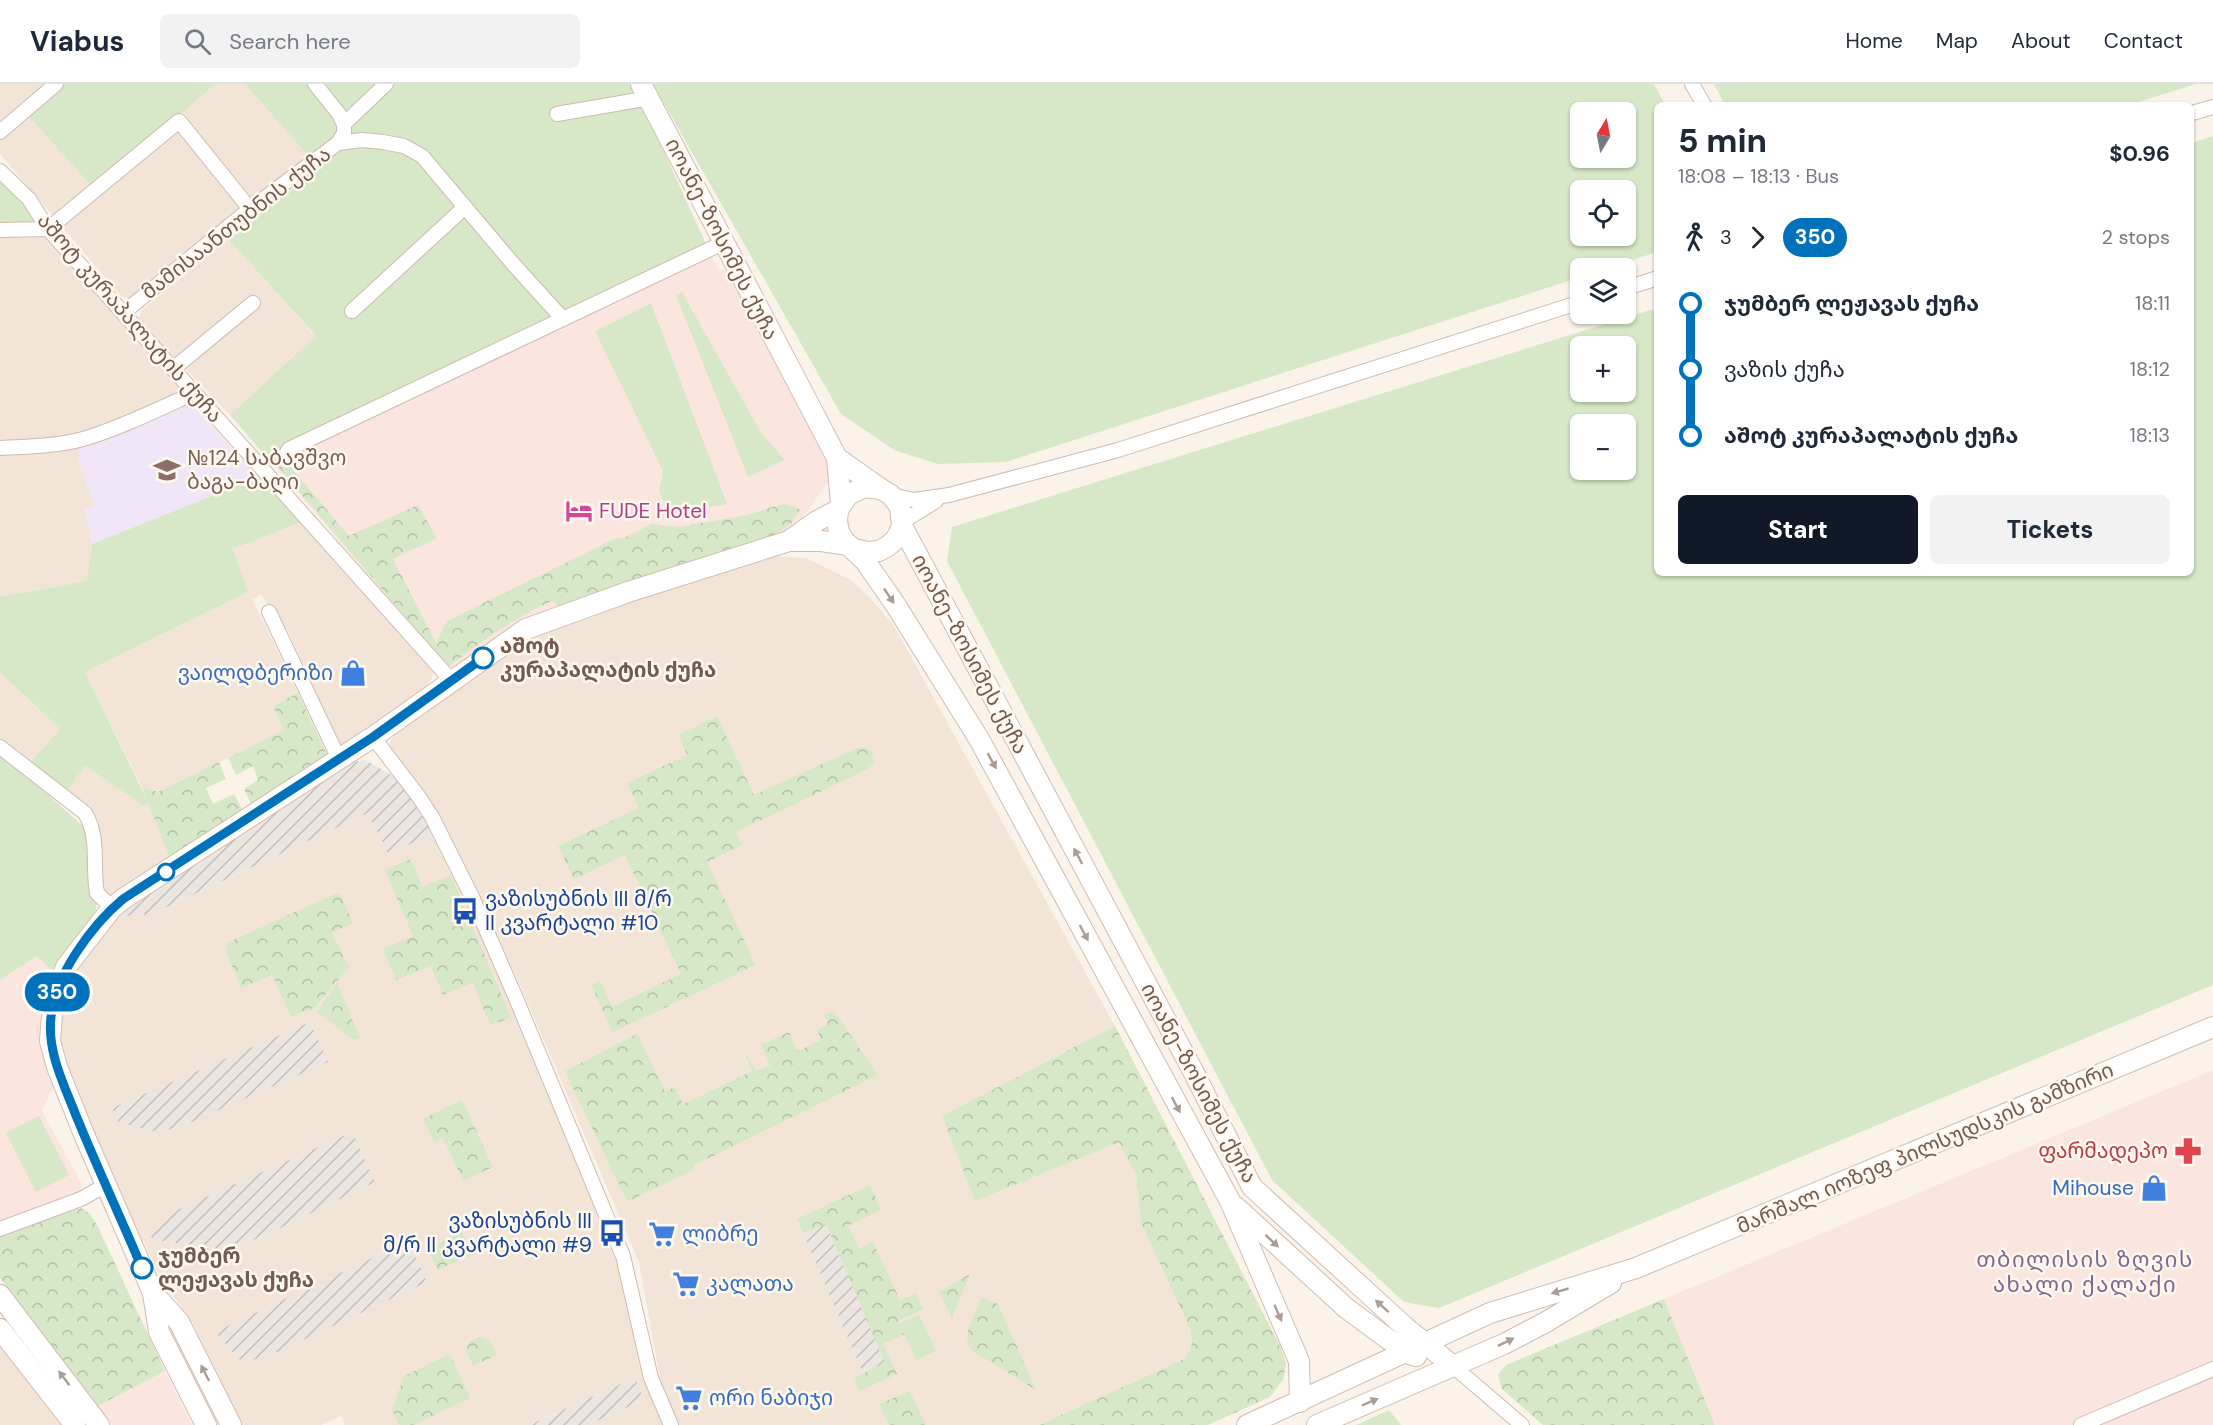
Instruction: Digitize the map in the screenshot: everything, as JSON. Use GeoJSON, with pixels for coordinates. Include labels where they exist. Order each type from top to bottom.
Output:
{"type":"FeatureCollection","features":[{"type":"Feature","properties":{"kind":"street"},"geometry":{"type":"LineString","coordinates":[[0,132],[56,84]]}},
{"type":"Feature","properties":{"kind":"street"},"geometry":{"type":"LineString","coordinates":[[315,84],[339,114],[344,124],[344,133],[338,143]]}},
{"type":"Feature","properties":{"kind":"street"},"geometry":{"type":"LineString","coordinates":[[344,124],[386,84]]}},
{"type":"Feature","properties":{"kind":"street"},"geometry":{"type":"LineString","coordinates":[[1692,84],[1702,102]]}},
{"type":"Feature","properties":{"kind":"street"},"geometry":{"type":"LineString","coordinates":[[557,114],[646,91]]}},
{"type":"Feature","properties":{"kind":"street","name":"იოანე-ზოსიმეს ქუჩა"},"geometry":{"type":"LineString","coordinates":[[646,91],[723,243],[837,458],[840,507]]}},
{"type":"Feature","properties":{"kind":"street"},"geometry":{"type":"LineString","coordinates":[[2194,112],[2213,106]]}},
{"type":"Feature","properties":{"kind":"street"},"geometry":{"type":"LineString","coordinates":[[0,230],[48,229],[179,121],[250,209]]}},
{"type":"Feature","properties":{"kind":"street","name":"მამისაანთუბნის ქუჩა"},"geometry":{"type":"LineString","coordinates":[[123,313],[250,209],[338,143],[362,140],[404,146],[422,156],[563,319]]}},
{"type":"Feature","properties":{"kind":"street","name":"აშოტ კურაპალატის ქუჩა"},"geometry":{"type":"LineString","coordinates":[[0,171],[29,199],[48,229],[451,680]]}},
{"type":"Feature","properties":{"kind":"street"},"geometry":{"type":"LineString","coordinates":[[352,311],[465,207]]}},
{"type":"Feature","properties":{"kind":"street"},"geometry":{"type":"LineString","coordinates":[[286,454],[288,449],[723,243]]}},
{"type":"Feature","properties":{"kind":"street"},"geometry":{"type":"LineString","coordinates":[[1636,285],[1654,279]]}},
{"type":"Feature","properties":{"kind":"street"},"geometry":{"type":"LineString","coordinates":[[173,369],[253,303]]}},
{"type":"Feature","properties":{"kind":"street"},"geometry":{"type":"LineString","coordinates":[[852,547],[839,532],[837,521],[840,507],[848,495],[864,487],[914,500],[949,495],[1118,450],[1570,306]]}},
{"type":"Feature","properties":{"kind":"street"},"geometry":{"type":"LineString","coordinates":[[0,448],[82,439],[194,393]]}},
{"type":"Feature","properties":{"kind":"street","name":"იოანე-ზოსიმეს ქუჩა"},"geometry":{"type":"LineString","coordinates":[[837,458],[886,492]]}},
{"type":"Feature","properties":{"kind":"street"},"geometry":{"type":"LineString","coordinates":[[206,1425],[159,1332],[153,1293],[57,1067],[51,1041],[50,1018],[53,1002],[66,967],[112,908],[373,737],[526,629],[628,592],[789,542],[821,541],[868,552],[879,551],[896,539],[902,524],[900,507],[886,492]]}},
{"type":"Feature","properties":{"kind":"street"},"geometry":{"type":"LineString","coordinates":[[902,524],[924,507],[949,495]]}},
{"type":"Feature","properties":{"kind":"street"},"geometry":{"type":"LineString","coordinates":[[789,542],[840,507]]}},
{"type":"Feature","properties":{"kind":"street","name":"იოანე-ზოსიმეს ქუჩა"},"geometry":{"type":"LineString","coordinates":[[902,524],[1194,1073],[1252,1187],[1405,1328],[1453,1366]]}},
{"type":"Feature","properties":{"kind":"street","name":"იოანე-ზოსიმეს ქუჩა"},"geometry":{"type":"LineString","coordinates":[[852,547],[895,604],[979,739],[1230,1201],[1299,1361],[1300,1402]]}},
{"type":"Feature","properties":{"kind":"street"},"geometry":{"type":"LineString","coordinates":[[269,612],[339,759]]}},
{"type":"Feature","properties":{"kind":"street"},"geometry":{"type":"LineString","coordinates":[[373,737],[432,817],[472,897],[528,1025],[623,1256],[651,1378],[671,1425]]}},
{"type":"Feature","properties":{"kind":"street"},"geometry":{"type":"LineString","coordinates":[[0,747],[85,813],[95,839],[97,893],[112,908]]}},
{"type":"Feature","properties":{"kind":"street","name":"მარშალ იოზეფ პილსუდსკის გამზირი"},"geometry":{"type":"LineString","coordinates":[[1247,1425],[1490,1313],[1636,1268],[2213,1028]]}},
{"type":"Feature","properties":{"kind":"street"},"geometry":{"type":"LineString","coordinates":[[1219,1184],[1235,1184],[1244,1171]]}},
{"type":"Feature","properties":{"kind":"street"},"geometry":{"type":"LineString","coordinates":[[0,1229],[81,1199],[106,1185]]}},
{"type":"Feature","properties":{"kind":"street","name":"იოანე-ზოსიმეს ქუჩა"},"geometry":{"type":"LineString","coordinates":[[1230,1201],[1346,1308],[1407,1353],[1453,1366]]}},
{"type":"Feature","properties":{"kind":"street","name":"მარშალ იოზეფ პილსუდსკის გამზირი"},"geometry":{"type":"LineString","coordinates":[[1317,1425],[1504,1344],[1546,1322],[1636,1268]]}},
{"type":"Feature","properties":{"kind":"street"},"geometry":{"type":"LineString","coordinates":[[153,1293],[180,1322],[231,1425]]}},
{"type":"Feature","properties":{"kind":"street"},"geometry":{"type":"LineString","coordinates":[[0,1295],[31,1335],[84,1421]]}},
{"type":"Feature","properties":{"kind":"street"},"geometry":{"type":"LineString","coordinates":[[0,1329],[84,1421]]}},
{"type":"Feature","properties":{"kind":"street"},"geometry":{"type":"LineString","coordinates":[[14,1347],[31,1335]]}},
{"type":"Feature","properties":{"kind":"street"},"geometry":{"type":"LineString","coordinates":[[1453,1366],[1522,1425]]}},
{"type":"Feature","properties":{"kind":"street"},"geometry":{"type":"LineString","coordinates":[[2081,1425],[2213,1369]]}},
{"type":"Feature","properties":{"kind":"shaded area"},"geometry":{"type":"Polygon","coordinates":[[[0,84],[64,84],[29,115],[93,188],[216,84],[245,84],[311,158],[138,296],[130,298],[121,296],[0,154],[0,84]]]}},
{"type":"Feature","properties":{"kind":"shaded area"},"geometry":{"type":"Polygon","coordinates":[[[50,234],[186,393],[74,436],[0,442],[0,236],[50,234]]]}},
{"type":"Feature","properties":{"kind":"shaded area"},"geometry":{"type":"Polygon","coordinates":[[[228,239],[316,337],[230,415],[141,323],[139,318],[142,310],[228,239]]]}},
{"type":"Feature","properties":{"kind":"shaded area"},"geometry":{"type":"Polygon","coordinates":[[[712,257],[719,270],[726,269],[730,272],[829,465],[830,479],[807,512],[790,531],[637,585],[455,669],[448,667],[269,460],[634,290],[712,257]]]}},
{"type":"Feature","properties":{"kind":"shaded area","name":"№124 საბავშვო ბაგა-ბაღი"},"geometry":{"type":"Polygon","coordinates":[[[190,403],[259,477],[92,544],[85,509],[95,505],[79,462],[80,445],[190,403]]]}},
{"type":"Feature","properties":{"kind":"shaded area"},"geometry":{"type":"Polygon","coordinates":[[[80,445],[79,462],[95,506],[85,509],[92,544],[88,581],[0,597],[0,451],[80,445]]]}},
{"type":"Feature","properties":{"kind":"shaded area"},"geometry":{"type":"Polygon","coordinates":[[[304,521],[433,670],[432,679],[420,693],[342,751],[287,628],[281,630],[261,594],[252,599],[298,693],[273,706],[285,730],[158,792],[142,787],[85,672],[248,592],[233,549],[304,521]]]}},
{"type":"Feature","properties":{"kind":"shaded area"},"geometry":{"type":"Polygon","coordinates":[[[772,556],[806,558],[851,580],[894,626],[1115,1026],[942,1116],[976,1200],[1119,1141],[1136,1175],[1141,1223],[1190,1329],[1193,1339],[1191,1350],[1184,1359],[1039,1425],[678,1425],[662,1389],[639,1262],[518,980],[426,795],[393,759],[389,745],[395,732],[529,634],[742,563],[772,556]],[[829,1024],[822,1040],[798,1051],[789,1032],[771,1064],[756,1072],[746,1053],[744,1054],[752,1071],[683,1104],[665,1091],[637,1035],[627,1202],[692,1170],[695,1165],[878,1075],[829,1024]]]}},
{"type":"Feature","properties":{"kind":"shaded area"},"geometry":{"type":"Polygon","coordinates":[[[0,672],[60,729],[30,763],[0,738],[0,672]]]}},
{"type":"Feature","properties":{"kind":"shaded area"},"geometry":{"type":"Polygon","coordinates":[[[365,760],[397,778],[413,796],[435,834],[388,853],[368,813],[152,914],[125,916],[118,908],[354,762],[365,760]]]}},
{"type":"Feature","properties":{"kind":"shaded area"},"geometry":{"type":"Polygon","coordinates":[[[85,766],[143,805],[149,804],[170,859],[109,899],[102,894],[100,837],[67,791],[85,766]]]}},
{"type":"Feature","properties":{"kind":"shaded area"},"geometry":{"type":"Polygon","coordinates":[[[368,813],[435,834],[460,884],[612,1246],[623,1285],[643,1380],[664,1425],[588,1425],[644,1400],[634,1379],[529,1425],[345,1425],[341,1416],[322,1425],[240,1425],[192,1322],[162,1280],[59,1066],[54,1021],[72,971],[118,908],[152,914],[368,813]],[[351,1132],[154,1240],[219,1249],[260,1238],[375,1182],[351,1132]]]}},
{"type":"Feature","properties":{"kind":"shaded area"},"geometry":{"type":"Polygon","coordinates":[[[37,956],[52,971],[40,1007],[40,1021],[54,1086],[42,1111],[82,1184],[80,1191],[71,1198],[0,1226],[0,980],[37,956]]]}},
{"type":"Feature","properties":{"kind":"shaded area"},"geometry":{"type":"Polygon","coordinates":[[[310,1022],[328,1062],[176,1129],[150,1131],[118,1122],[112,1108],[310,1022]]]}},
{"type":"Feature","properties":{"kind":"shaded area"},"geometry":{"type":"Polygon","coordinates":[[[2213,1070],[2213,1425],[1715,1425],[1664,1299],[2213,1070]]]}},
{"type":"Feature","properties":{"kind":"shaded area"},"geometry":{"type":"Polygon","coordinates":[[[352,1132],[375,1182],[260,1238],[219,1249],[154,1240],[150,1236],[177,1210],[352,1132]]]}},
{"type":"Feature","properties":{"kind":"shaded area"},"geometry":{"type":"Polygon","coordinates":[[[825,1223],[885,1363],[863,1373],[803,1233],[825,1223]]]}},
{"type":"Feature","properties":{"kind":"shaded area"},"geometry":{"type":"Polygon","coordinates":[[[408,1241],[427,1282],[262,1359],[240,1360],[215,1332],[408,1241]]]}},
{"type":"Feature","properties":{"kind":"shaded area"},"geometry":{"type":"Polygon","coordinates":[[[0,1338],[66,1425],[0,1425],[0,1338]]]}},
{"type":"Feature","properties":{"kind":"shaded area"},"geometry":{"type":"Polygon","coordinates":[[[165,1371],[192,1425],[112,1425],[98,1406],[165,1371]]]}},
{"type":"Feature","properties":{"kind":"shaded area"},"geometry":{"type":"Polygon","coordinates":[[[635,1378],[644,1400],[588,1425],[529,1425],[635,1378]]]}},
{"type":"Feature","properties":{"kind":"green space"},"geometry":{"type":"Polygon","coordinates":[[[64,84],[216,84],[93,188],[28,115],[64,84]]]}},
{"type":"Feature","properties":{"kind":"green space"},"geometry":{"type":"Polygon","coordinates":[[[245,84],[633,84],[712,257],[634,290],[269,460],[230,415],[316,336],[228,239],[319,168],[245,84]]]}},
{"type":"Feature","properties":{"kind":"green space"},"geometry":{"type":"Polygon","coordinates":[[[653,84],[1654,84],[1663,102],[1654,102],[1654,253],[1636,259],[1570,258],[1570,281],[1006,462],[938,464],[894,450],[841,414],[653,84]]]}},
{"type":"Feature","properties":{"kind":"green space"},"geometry":{"type":"Polygon","coordinates":[[[1714,84],[2196,84],[2139,102],[1723,102],[1714,84]]]}},
{"type":"Feature","properties":{"kind":"green space"},"geometry":{"type":"Polygon","coordinates":[[[2213,136],[2213,985],[1439,1308],[1404,1302],[1272,1180],[947,561],[952,527],[1605,324],[1636,324],[1636,315],[1654,309],[1654,576],[2194,576],[2194,142],[2213,136]]]}},
{"type":"Feature","properties":{"kind":"green space"},"geometry":{"type":"Polygon","coordinates":[[[0,175],[26,206],[36,223],[0,227],[0,175]]]}},
{"type":"Feature","properties":{"kind":"green space"},"geometry":{"type":"Polygon","coordinates":[[[682,292],[760,431],[785,460],[748,477],[676,295],[682,292]]]}},
{"type":"Feature","properties":{"kind":"green space"},"geometry":{"type":"Polygon","coordinates":[[[651,303],[727,504],[668,514],[659,491],[663,471],[595,331],[651,303]]]}},
{"type":"Feature","properties":{"kind":"green space"},"geometry":{"type":"Polygon","coordinates":[[[283,458],[349,536],[418,505],[437,538],[393,559],[436,643],[447,621],[616,538],[622,539],[651,524],[679,527],[747,515],[782,504],[800,510],[791,524],[766,540],[559,607],[552,601],[538,607],[486,639],[448,667],[273,461],[283,458]]]}},
{"type":"Feature","properties":{"kind":"green space"},"geometry":{"type":"Polygon","coordinates":[[[259,477],[304,521],[233,549],[248,592],[85,672],[149,804],[143,805],[85,766],[67,791],[30,763],[60,729],[0,672],[0,597],[87,581],[92,544],[259,477]]]}},
{"type":"Feature","properties":{"kind":"green space"},"geometry":{"type":"Polygon","coordinates":[[[298,693],[328,757],[252,806],[244,789],[258,780],[253,766],[236,775],[228,758],[284,730],[273,706],[298,693]]]}},
{"type":"Feature","properties":{"kind":"green space"},"geometry":{"type":"Polygon","coordinates":[[[717,716],[754,795],[857,748],[865,748],[872,752],[874,763],[868,769],[736,832],[742,845],[707,862],[756,965],[613,1032],[591,985],[600,980],[612,1007],[681,974],[625,855],[574,879],[558,846],[639,808],[627,783],[687,755],[678,735],[717,716]]]}},
{"type":"Feature","properties":{"kind":"green space"},"geometry":{"type":"Polygon","coordinates":[[[0,752],[83,826],[90,845],[97,902],[95,917],[68,947],[52,971],[37,956],[0,980],[0,752]]]}},
{"type":"Feature","properties":{"kind":"green space"},"geometry":{"type":"Polygon","coordinates":[[[219,762],[226,779],[206,788],[213,804],[234,794],[244,813],[170,859],[142,787],[158,792],[219,762]]]}},
{"type":"Feature","properties":{"kind":"green space"},"geometry":{"type":"Polygon","coordinates":[[[411,859],[422,887],[451,875],[511,1018],[490,1025],[473,983],[443,995],[431,966],[396,980],[383,949],[413,936],[385,870],[411,859]]]}},
{"type":"Feature","properties":{"kind":"green space"},"geometry":{"type":"Polygon","coordinates":[[[335,894],[341,895],[353,923],[332,933],[349,967],[315,1007],[291,1017],[272,975],[241,988],[226,951],[231,941],[335,894]]]}},
{"type":"Feature","properties":{"kind":"green space"},"geometry":{"type":"Polygon","coordinates":[[[337,983],[360,1038],[354,1040],[317,1012],[337,983]]]}},
{"type":"Feature","properties":{"kind":"green space"},"geometry":{"type":"Polygon","coordinates":[[[834,1011],[878,1075],[695,1165],[693,1170],[627,1202],[565,1071],[637,1034],[665,1091],[675,1087],[683,1104],[752,1071],[744,1053],[756,1071],[770,1065],[761,1045],[789,1032],[798,1051],[821,1040],[817,1030],[828,1024],[824,1015],[834,1011]]]}},
{"type":"Feature","properties":{"kind":"green space"},"geometry":{"type":"Polygon","coordinates":[[[1115,1026],[1281,1348],[1286,1363],[1283,1380],[1270,1397],[1208,1425],[1039,1425],[1184,1359],[1192,1345],[1190,1329],[1141,1223],[1136,1175],[1119,1142],[975,1201],[942,1116],[1115,1026]]]}},
{"type":"Feature","properties":{"kind":"green space"},"geometry":{"type":"Polygon","coordinates":[[[462,1100],[493,1167],[463,1181],[443,1138],[434,1142],[423,1119],[462,1100]]]}},
{"type":"Feature","properties":{"kind":"green space"},"geometry":{"type":"Polygon","coordinates":[[[39,1116],[69,1175],[36,1192],[6,1133],[39,1116]]]}},
{"type":"Feature","properties":{"kind":"green space"},"geometry":{"type":"Polygon","coordinates":[[[870,1185],[881,1210],[848,1226],[859,1249],[873,1242],[900,1300],[916,1293],[924,1309],[898,1321],[904,1335],[883,1344],[897,1374],[859,1391],[854,1378],[885,1363],[826,1224],[803,1233],[797,1219],[870,1185]]]}},
{"type":"Feature","properties":{"kind":"green space"},"geometry":{"type":"Polygon","coordinates":[[[81,1208],[90,1214],[98,1227],[165,1371],[98,1406],[0,1278],[0,1235],[81,1208]]]}},
{"type":"Feature","properties":{"kind":"green space"},"geometry":{"type":"Polygon","coordinates":[[[462,1232],[473,1254],[438,1270],[428,1249],[462,1232]]]}},
{"type":"Feature","properties":{"kind":"green space"},"geometry":{"type":"Polygon","coordinates":[[[970,1274],[952,1318],[939,1292],[970,1274]]]}},
{"type":"Feature","properties":{"kind":"green space"},"geometry":{"type":"Polygon","coordinates":[[[981,1298],[998,1304],[1036,1390],[967,1345],[968,1329],[981,1298]]]}},
{"type":"Feature","properties":{"kind":"green space"},"geometry":{"type":"Polygon","coordinates":[[[1664,1299],[1715,1425],[1543,1425],[1502,1389],[1498,1375],[1506,1365],[1664,1299]]]}},
{"type":"Feature","properties":{"kind":"green space"},"geometry":{"type":"Polygon","coordinates":[[[919,1315],[936,1351],[917,1360],[899,1324],[919,1315]]]}},
{"type":"Feature","properties":{"kind":"green space"},"geometry":{"type":"Polygon","coordinates":[[[480,1337],[490,1340],[497,1355],[473,1366],[466,1350],[469,1342],[480,1337]]]}},
{"type":"Feature","properties":{"kind":"green space"},"geometry":{"type":"Polygon","coordinates":[[[450,1354],[470,1398],[413,1425],[399,1425],[392,1410],[404,1376],[450,1354]]]}},
{"type":"Feature","properties":{"kind":"green space"},"geometry":{"type":"Polygon","coordinates":[[[910,1391],[926,1425],[889,1425],[879,1404],[910,1391]]]}},
{"type":"Feature","properties":{"kind":"green space"},"geometry":{"type":"Polygon","coordinates":[[[1389,1410],[1401,1425],[1356,1425],[1389,1410]]]}},
{"type":"Feature","properties":{"kind":"bus line","name":"350"},"geometry":{"type":"LineString","coordinates":[[142,1268],[82,1132],[57,1067],[51,1041],[50,1018],[53,1002],[66,967],[112,908],[123,899],[373,737],[483,658]]}},
{"type":"Feature","properties":{"kind":"place","name":"№124 საბავშვო ბაგა-ბაღი"},"geometry":{"type":"Point","coordinates":[167,470]}},
{"type":"Feature","properties":{"kind":"place","name":"FUDE Hotel"},"geometry":{"type":"Point","coordinates":[579,511]}},
{"type":"Feature","properties":{"kind":"place","name":"აშოტ კურაპალატის ქუჩა"},"geometry":{"type":"Point","coordinates":[483,658]}},
{"type":"Feature","properties":{"kind":"place","name":"ვაილდბერიზი"},"geometry":{"type":"Point","coordinates":[353,673]}},
{"type":"Feature","properties":{"kind":"place","name":"ვაზისუბნის III მ/რ II კვარტალი #10"},"geometry":{"type":"Point","coordinates":[465,911]}},
{"type":"Feature","properties":{"kind":"place","name":"ფარმადეპო"},"geometry":{"type":"Point","coordinates":[2188,1151]}},
{"type":"Feature","properties":{"kind":"place","name":"Mihouse"},"geometry":{"type":"Point","coordinates":[2154,1188]}},
{"type":"Feature","properties":{"kind":"place","name":"ვაზისუბნის III მ/რ II კვარტალი #9"},"geometry":{"type":"Point","coordinates":[612,1233]}},
{"type":"Feature","properties":{"kind":"place","name":"ლიბრე"},"geometry":{"type":"Point","coordinates":[662,1234]}},
{"type":"Feature","properties":{"kind":"place","name":"ჯუმბერ ლეჟავას ქუჩა"},"geometry":{"type":"Point","coordinates":[142,1268]}},
{"type":"Feature","properties":{"kind":"place","name":"კალათა"},"geometry":{"type":"Point","coordinates":[686,1284]}},
{"type":"Feature","properties":{"kind":"place","name":"ორი ნაბიჯი"},"geometry":{"type":"Point","coordinates":[689,1398]}},
{"type":"Feature","properties":{"kind":"district","name":"თბილისის ზღვის ახალი ქალაქი"},"geometry":{"type":"Point","coordinates":[2085,1272]}}]}
